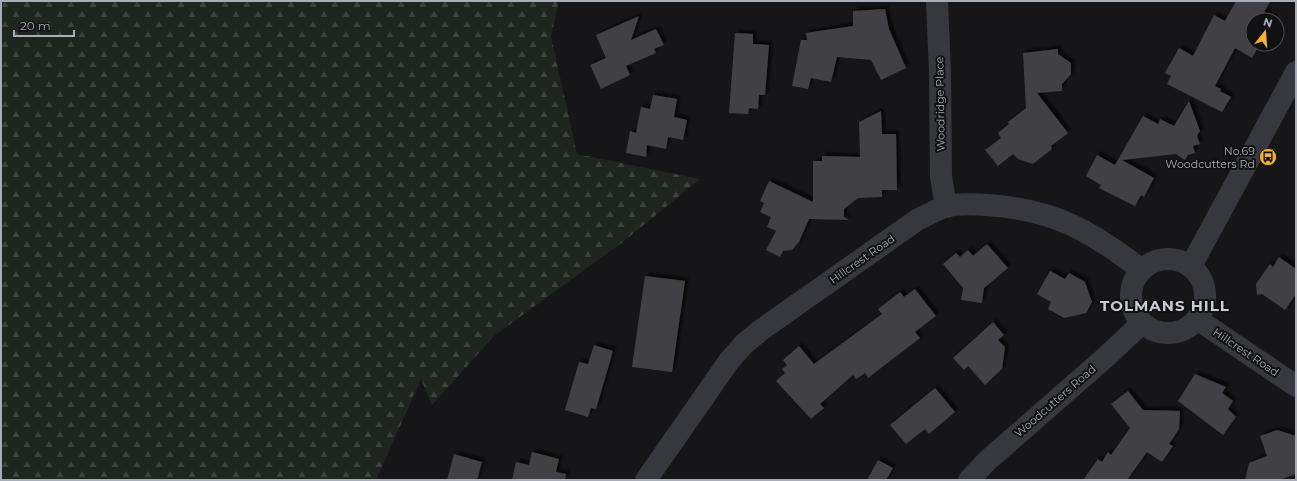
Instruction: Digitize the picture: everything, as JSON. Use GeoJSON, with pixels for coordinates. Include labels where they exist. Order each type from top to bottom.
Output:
{"type":"FeatureCollection","features":[{"type":"Feature","properties":{"kind":"street","name":"Woodridge Place"},"geometry":{"type":"LineString","coordinates":[[937,1],[940,73],[941,176],[946,207]]}},
{"type":"Feature","properties":{"kind":"street"},"geometry":{"type":"LineString","coordinates":[[1191,266],[1296,72]]}},
{"type":"Feature","properties":{"kind":"street","name":"Hillcrest Road"},"geometry":{"type":"LineString","coordinates":[[646,480],[729,361],[744,344],[761,330],[917,220],[946,207],[975,204],[1004,206],[1054,216],[1096,237],[1142,270]]}},
{"type":"Feature","properties":{"kind":"street"},"geometry":{"type":"LineString","coordinates":[[1161,260],[1172,260],[1191,266],[1199,276],[1204,286],[1205,298],[1203,309],[1197,319],[1188,327],[1176,332],[1164,333],[1152,330],[1142,322],[1135,313],[1132,302],[1132,291],[1135,280],[1142,270],[1150,264],[1161,260]]}},
{"type":"Feature","properties":{"kind":"street","name":"Hillcrest Road"},"geometry":{"type":"LineString","coordinates":[[1197,319],[1296,386]]}},
{"type":"Feature","properties":{"kind":"street","name":"Woodcutters Road"},"geometry":{"type":"LineString","coordinates":[[969,480],[987,461],[1107,356],[1142,322]]}},
{"type":"Feature","properties":{"kind":"green space"},"geometry":{"type":"Polygon","coordinates":[[[1,1],[559,1],[551,36],[577,154],[700,179],[624,241],[494,336],[432,405],[421,379],[376,480],[1,480],[1,1]]]}},
{"type":"Feature","properties":{"kind":"building"},"geometry":{"type":"Polygon","coordinates":[[[1236,1],[1271,1],[1264,12],[1245,12],[1245,52],[1255,52],[1252,58],[1235,48],[1215,86],[1221,89],[1220,91],[1231,97],[1222,112],[1167,84],[1171,76],[1165,73],[1179,48],[1193,56],[1214,15],[1225,21],[1236,1]]]}},
{"type":"Feature","properties":{"kind":"building"},"geometry":{"type":"Polygon","coordinates":[[[885,9],[889,29],[906,68],[881,80],[871,60],[837,57],[831,82],[811,78],[808,89],[792,86],[801,40],[807,40],[806,33],[853,26],[853,11],[885,9]]]}},
{"type":"Feature","properties":{"kind":"building"},"geometry":{"type":"Polygon","coordinates":[[[639,16],[631,40],[656,29],[664,45],[654,49],[656,53],[626,66],[630,75],[601,89],[590,65],[606,58],[596,35],[639,16]]]}},
{"type":"Feature","properties":{"kind":"building"},"geometry":{"type":"Polygon","coordinates":[[[735,33],[753,34],[753,44],[769,45],[765,95],[759,95],[758,109],[749,108],[748,114],[729,113],[735,33]]]}},
{"type":"Feature","properties":{"kind":"building"},"geometry":{"type":"Polygon","coordinates":[[[1058,49],[1058,54],[1071,63],[1071,74],[1062,84],[1062,91],[1037,93],[1068,133],[1051,146],[1052,149],[1033,164],[1018,159],[1013,154],[998,166],[985,150],[1001,138],[998,133],[1009,124],[1008,122],[1026,108],[1023,53],[1058,49]]]}},
{"type":"Feature","properties":{"kind":"building"},"geometry":{"type":"Polygon","coordinates":[[[653,95],[677,99],[674,117],[687,120],[683,140],[668,137],[666,149],[647,145],[646,157],[626,153],[630,131],[636,133],[641,107],[650,109],[653,95]]]}},
{"type":"Feature","properties":{"kind":"building"},"geometry":{"type":"Polygon","coordinates":[[[1189,101],[1200,131],[1197,136],[1200,144],[1193,146],[1195,153],[1188,155],[1185,160],[1176,154],[1122,160],[1154,178],[1144,197],[1141,195],[1135,206],[1099,188],[1101,185],[1086,176],[1097,155],[1115,165],[1143,116],[1158,124],[1160,119],[1174,126],[1189,101]]]}},
{"type":"Feature","properties":{"kind":"building"},"geometry":{"type":"Polygon","coordinates":[[[881,111],[882,134],[896,134],[897,190],[882,190],[882,197],[858,198],[844,209],[844,217],[849,220],[809,219],[799,242],[792,250],[783,251],[780,257],[766,250],[776,231],[767,227],[771,217],[760,212],[764,203],[760,201],[769,181],[813,202],[813,161],[822,161],[822,156],[860,157],[859,122],[881,111]]]}},
{"type":"Feature","properties":{"kind":"building"},"geometry":{"type":"Polygon","coordinates":[[[987,244],[1008,268],[984,288],[982,303],[961,300],[963,288],[943,264],[956,253],[960,257],[968,250],[973,256],[987,244]]]}},
{"type":"Feature","properties":{"kind":"building"},"geometry":{"type":"Polygon","coordinates":[[[1279,257],[1296,269],[1296,294],[1285,310],[1262,294],[1257,295],[1256,284],[1270,264],[1273,267],[1279,257]]]}},
{"type":"Feature","properties":{"kind":"building"},"geometry":{"type":"Polygon","coordinates":[[[1050,271],[1065,279],[1069,273],[1085,282],[1092,302],[1086,313],[1064,318],[1048,309],[1051,302],[1037,294],[1050,271]]]}},
{"type":"Feature","properties":{"kind":"building"},"geometry":{"type":"Polygon","coordinates":[[[645,276],[685,281],[672,372],[632,367],[645,276]]]}},
{"type":"Feature","properties":{"kind":"building"},"geometry":{"type":"Polygon","coordinates":[[[915,289],[936,316],[915,332],[920,338],[868,378],[865,373],[856,379],[853,375],[820,404],[824,408],[811,419],[776,381],[785,373],[782,369],[787,365],[783,360],[799,346],[814,364],[882,314],[878,309],[900,292],[904,297],[915,289]]]}},
{"type":"Feature","properties":{"kind":"building"},"geometry":{"type":"Polygon","coordinates":[[[993,322],[1004,335],[998,340],[1005,347],[1002,369],[985,385],[968,366],[964,370],[953,358],[993,322]]]}},
{"type":"Feature","properties":{"kind":"building"},"geometry":{"type":"Polygon","coordinates":[[[594,345],[613,351],[596,409],[591,408],[588,417],[565,410],[579,362],[588,364],[594,345]]]}},
{"type":"Feature","properties":{"kind":"building"},"geometry":{"type":"Polygon","coordinates":[[[1195,374],[1226,387],[1222,393],[1233,401],[1228,409],[1236,417],[1223,435],[1178,401],[1195,374]]]}},
{"type":"Feature","properties":{"kind":"building"},"geometry":{"type":"Polygon","coordinates":[[[935,388],[955,412],[929,434],[925,429],[906,444],[890,425],[935,388]]]}},
{"type":"Feature","properties":{"kind":"building"},"geometry":{"type":"Polygon","coordinates":[[[1128,391],[1143,410],[1180,411],[1179,429],[1169,444],[1173,446],[1162,462],[1147,452],[1127,480],[1083,480],[1098,459],[1102,462],[1108,452],[1111,455],[1130,428],[1111,404],[1128,391]]]}},
{"type":"Feature","properties":{"kind":"building"},"geometry":{"type":"Polygon","coordinates":[[[1277,430],[1296,436],[1296,474],[1279,480],[1245,480],[1249,463],[1267,456],[1260,436],[1277,430]]]}},
{"type":"Feature","properties":{"kind":"building"},"geometry":{"type":"Polygon","coordinates":[[[532,452],[559,459],[556,472],[566,474],[565,480],[512,480],[516,462],[529,465],[532,452]]]}},
{"type":"Feature","properties":{"kind":"building"},"geometry":{"type":"Polygon","coordinates":[[[454,454],[482,462],[477,480],[447,480],[454,454]]]}},
{"type":"Feature","properties":{"kind":"building"},"geometry":{"type":"Polygon","coordinates":[[[878,460],[893,468],[886,480],[867,480],[878,460]]]}},
{"type":"Feature","properties":{"kind":"place","name":"No.69 Woodcutters Rd"},"geometry":{"type":"Point","coordinates":[1268,157]}},
{"type":"Feature","properties":{"kind":"district","name":"TOLMANS HILL"},"geometry":{"type":"Point","coordinates":[1165,305]}}]}
